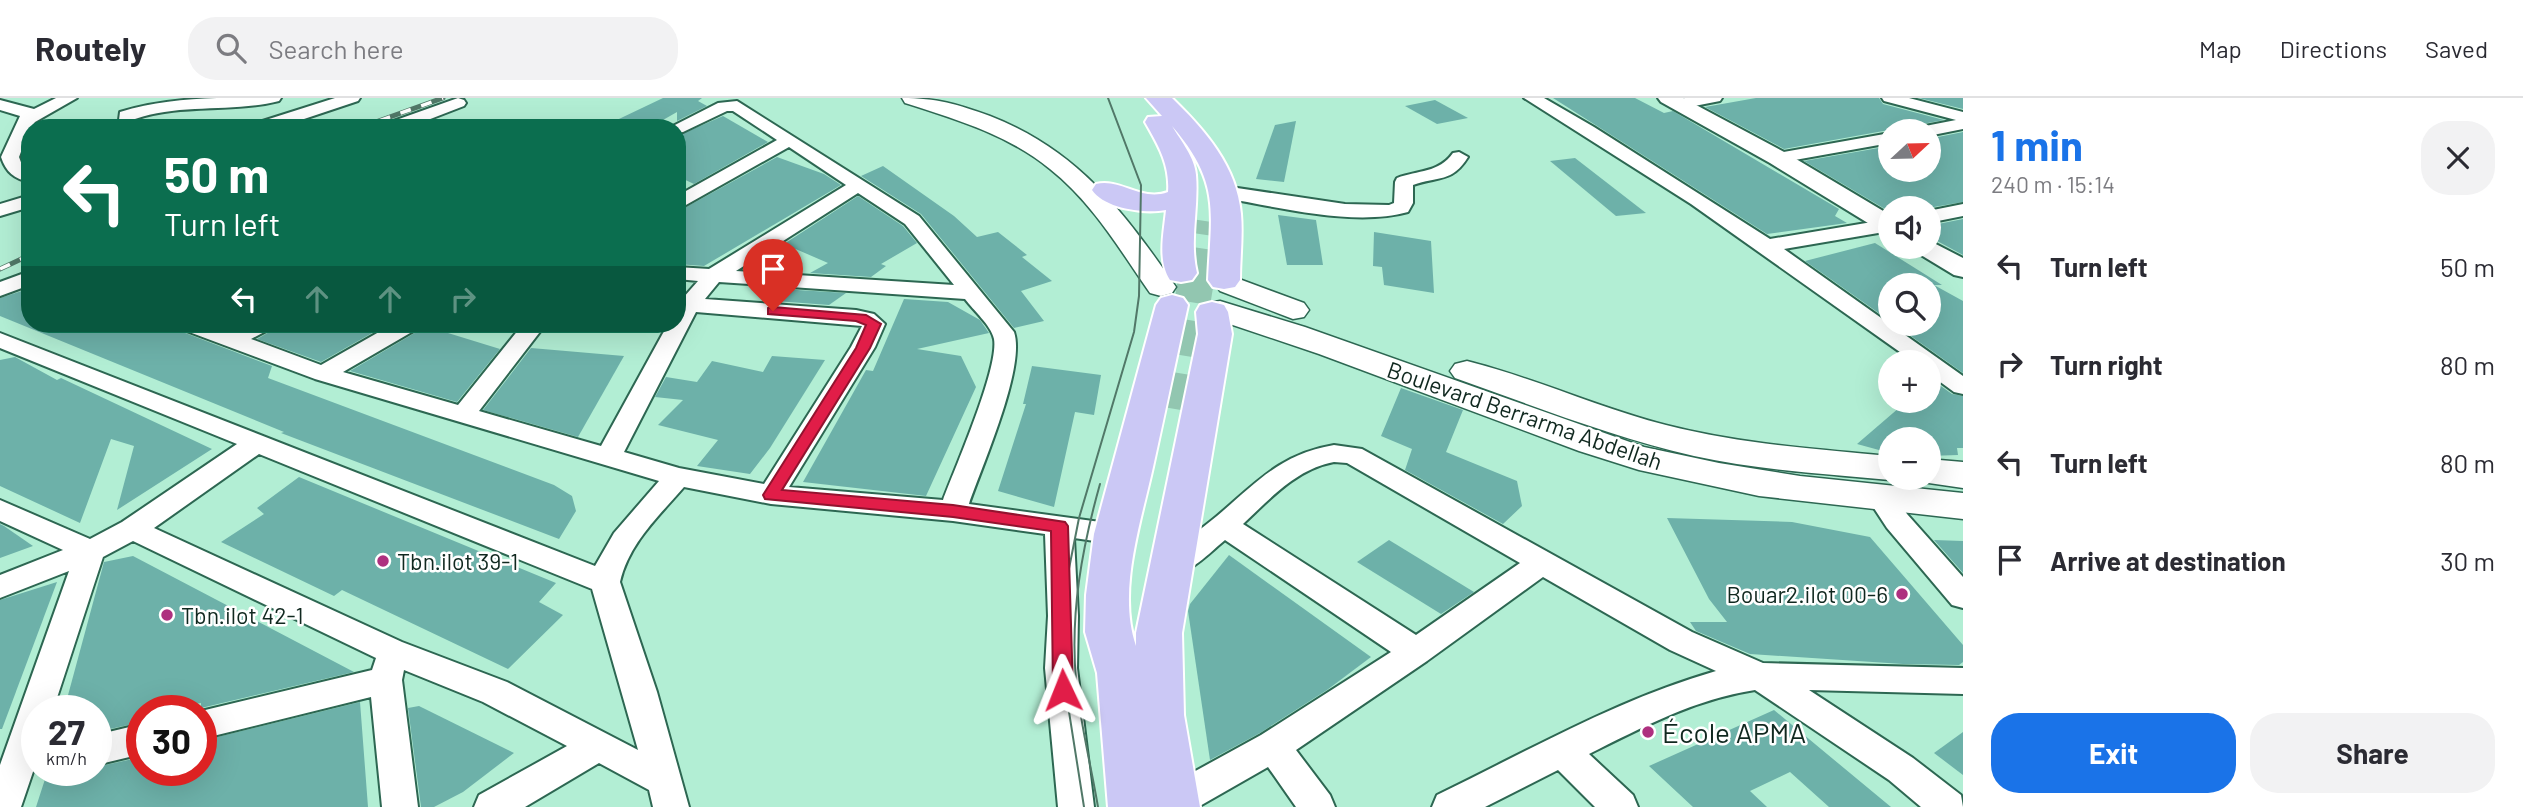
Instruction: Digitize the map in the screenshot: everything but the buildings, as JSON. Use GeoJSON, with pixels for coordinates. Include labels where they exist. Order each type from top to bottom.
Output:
{"type":"FeatureCollection","features":[{"type":"Feature","properties":{"kind":"main road"},"geometry":{"type":"LineString","coordinates":[[913,98],[997,128],[1059,163],[1081,183],[1121,229],[1196,291]]}},
{"type":"Feature","properties":{"kind":"main road"},"geometry":{"type":"LineString","coordinates":[[939,98],[1007,122],[1049,143],[1106,190],[1196,291]]}},
{"type":"Feature","properties":{"kind":"main road"},"geometry":{"type":"LineString","coordinates":[[1148,103],[1187,150],[1206,221],[1209,186],[1207,170],[1197,141]]}},
{"type":"Feature","properties":{"kind":"main road"},"geometry":{"type":"LineString","coordinates":[[1140,673],[1112,646],[1108,620],[1115,534],[1196,291],[1227,213],[1219,172],[1197,141],[1148,103]]}},
{"type":"Feature","properties":{"kind":"main road"},"geometry":{"type":"LineString","coordinates":[[1140,673],[1161,618],[1216,334],[1177,252],[1182,196],[1181,164],[1148,103]]}},
{"type":"Feature","properties":{"kind":"main road"},"geometry":{"type":"LineString","coordinates":[[1106,190],[1125,200],[1148,204],[1162,204],[1182,196]]}},
{"type":"Feature","properties":{"kind":"main road","name":"Boulevard Berrarma Abdellah"},"geometry":{"type":"LineString","coordinates":[[1196,291],[1349,353],[1636,457],[1707,473],[1878,483]]}},
{"type":"Feature","properties":{"kind":"main road"},"geometry":{"type":"LineString","coordinates":[[1140,673],[1146,641],[1144,612],[1173,440],[1175,410],[1157,444],[1124,594],[1120,629],[1158,715],[1160,806]]}},
{"type":"Feature","properties":{"kind":"main road"},"geometry":{"type":"LineString","coordinates":[[1941,472],[1963,475]]}},
{"type":"Feature","properties":{"kind":"main road","name":"Boulevard Berrarma Abdellah"},"geometry":{"type":"LineString","coordinates":[[1909,490],[1963,506]]}},
{"type":"Feature","properties":{"kind":"street"},"geometry":{"type":"LineString","coordinates":[[0,105],[25,111],[28,119],[69,98]]}},
{"type":"Feature","properties":{"kind":"street"},"geometry":{"type":"LineString","coordinates":[[126,119],[126,116],[143,110],[174,105],[238,103],[273,98]]}},
{"type":"Feature","properties":{"kind":"street"},"geometry":{"type":"LineString","coordinates":[[287,119],[352,98]]}},
{"type":"Feature","properties":{"kind":"street"},"geometry":{"type":"LineString","coordinates":[[1532,98],[1586,128],[1769,245],[1963,387]]}},
{"type":"Feature","properties":{"kind":"street"},"geometry":{"type":"LineString","coordinates":[[1674,101],[1714,98]]}},
{"type":"Feature","properties":{"kind":"street"},"geometry":{"type":"LineString","coordinates":[[1890,98],[1963,117]]}},
{"type":"Feature","properties":{"kind":"street"},"geometry":{"type":"LineString","coordinates":[[1674,101],[1778,158],[1878,219]]}},
{"type":"Feature","properties":{"kind":"street"},"geometry":{"type":"LineString","coordinates":[[415,119],[458,103]]}},
{"type":"Feature","properties":{"kind":"street"},"geometry":{"type":"LineString","coordinates":[[686,124],[724,106],[734,105],[912,220],[1003,332],[1006,355],[1004,368],[953,511]]}},
{"type":"Feature","properties":{"kind":"street"},"geometry":{"type":"LineString","coordinates":[[1941,128],[1963,124]]}},
{"type":"Feature","properties":{"kind":"street"},"geometry":{"type":"LineString","coordinates":[[21,133],[5,161],[21,171]]}},
{"type":"Feature","properties":{"kind":"street"},"geometry":{"type":"LineString","coordinates":[[686,199],[789,140]]}},
{"type":"Feature","properties":{"kind":"street"},"geometry":{"type":"LineString","coordinates":[[1778,158],[1878,140]]}},
{"type":"Feature","properties":{"kind":"street"},"geometry":{"type":"LineString","coordinates":[[1224,192],[1364,212],[1391,212],[1401,208],[1405,202],[1404,182],[1446,172],[1454,168],[1459,157]]}},
{"type":"Feature","properties":{"kind":"street"},"geometry":{"type":"LineString","coordinates":[[686,302],[714,275],[859,186]]}},
{"type":"Feature","properties":{"kind":"street"},"geometry":{"type":"LineString","coordinates":[[0,210],[21,204]]}},
{"type":"Feature","properties":{"kind":"street"},"geometry":{"type":"LineString","coordinates":[[1941,214],[1963,210]]}},
{"type":"Feature","properties":{"kind":"street"},"geometry":{"type":"LineString","coordinates":[[1769,245],[1878,228]]}},
{"type":"Feature","properties":{"kind":"street"},"geometry":{"type":"LineString","coordinates":[[1941,256],[1963,269]]}},
{"type":"Feature","properties":{"kind":"street"},"geometry":{"type":"LineString","coordinates":[[686,273],[971,293]]}},
{"type":"Feature","properties":{"kind":"street"},"geometry":{"type":"LineString","coordinates":[[0,290],[21,281]]}},
{"type":"Feature","properties":{"kind":"street"},"geometry":{"type":"LineString","coordinates":[[686,305],[856,317],[874,324],[863,348],[771,495]]}},
{"type":"Feature","properties":{"kind":"street"},"geometry":{"type":"LineString","coordinates":[[214,333],[323,374],[678,477],[771,495],[953,511],[1115,534]]}},
{"type":"Feature","properties":{"kind":"street"},"geometry":{"type":"LineString","coordinates":[[232,340],[245,333]]}},
{"type":"Feature","properties":{"kind":"street"},"geometry":{"type":"LineString","coordinates":[[323,374],[394,333]]}},
{"type":"Feature","properties":{"kind":"street"},"geometry":{"type":"LineString","coordinates":[[461,416],[529,333]]}},
{"type":"Feature","properties":{"kind":"street"},"geometry":{"type":"LineString","coordinates":[[608,457],[669,333]]}},
{"type":"Feature","properties":{"kind":"street"},"geometry":{"type":"LineString","coordinates":[[1,341],[605,582]]}},
{"type":"Feature","properties":{"kind":"street"},"geometry":{"type":"LineString","coordinates":[[0,587],[92,551],[132,529],[258,442]]}},
{"type":"Feature","properties":{"kind":"street"},"geometry":{"type":"LineString","coordinates":[[1171,566],[1224,525],[1288,468],[1320,453],[1337,451],[1353,455],[1681,641],[1760,676],[1901,769],[1948,807]]}},
{"type":"Feature","properties":{"kind":"street"},"geometry":{"type":"LineString","coordinates":[[668,794],[605,582],[607,571],[620,547],[678,477]]}},
{"type":"Feature","properties":{"kind":"street"},"geometry":{"type":"LineString","coordinates":[[1888,490],[1897,521],[1963,597]]}},
{"type":"Feature","properties":{"kind":"street"},"geometry":{"type":"LineString","coordinates":[[0,510],[92,551]]}},
{"type":"Feature","properties":{"kind":"street"},"geometry":{"type":"LineString","coordinates":[[1224,525],[1416,652]]}},
{"type":"Feature","properties":{"kind":"street"},"geometry":{"type":"LineString","coordinates":[[1059,526],[1063,616],[1061,668],[1076,807]]}},
{"type":"Feature","properties":{"kind":"street"},"geometry":{"type":"LineString","coordinates":[[132,529],[388,665],[495,692],[598,746],[668,794]]}},
{"type":"Feature","properties":{"kind":"street"},"geometry":{"type":"LineString","coordinates":[[3,807],[92,551]]}},
{"type":"Feature","properties":{"kind":"street"},"geometry":{"type":"LineString","coordinates":[[1160,806],[1273,746],[1416,652],[1541,564]]}},
{"type":"Feature","properties":{"kind":"street"},"geometry":{"type":"LineString","coordinates":[[217,719],[388,665]]}},
{"type":"Feature","properties":{"kind":"street"},"geometry":{"type":"LineString","coordinates":[[388,665],[400,807]]}},
{"type":"Feature","properties":{"kind":"street"},"geometry":{"type":"LineString","coordinates":[[1450,807],[1693,689],[1731,679],[1760,676],[1963,681]]}},
{"type":"Feature","properties":{"kind":"street"},"geometry":{"type":"LineString","coordinates":[[492,807],[598,746]]}},
{"type":"Feature","properties":{"kind":"street"},"geometry":{"type":"LineString","coordinates":[[1273,746],[1317,807]]}},
{"type":"Feature","properties":{"kind":"street"},"geometry":{"type":"LineString","coordinates":[[1562,751],[1620,807]]}},
{"type":"Feature","properties":{"kind":"tunnel"},"geometry":{"type":"LineString","coordinates":[[1197,275],[1205,221]]}},
{"type":"Feature","properties":{"kind":"tunnel"},"geometry":{"type":"LineString","coordinates":[[1175,409],[1197,274]]}},
{"type":"Feature","properties":{"kind":"tram line"},"geometry":{"type":"LineString","coordinates":[[1084,807],[1064,680],[1064,594],[1079,518],[1134,332],[1139,296],[1141,185],[1108,98]]}},
{"type":"Feature","properties":{"kind":"tram line"},"geometry":{"type":"LineString","coordinates":[[1098,807],[1078,696],[1075,630],[1083,556],[1100,484]]}},
{"type":"Feature","properties":{"kind":"railway"},"geometry":{"type":"LineString","coordinates":[[384,119],[443,98]]}},
{"type":"Feature","properties":{"kind":"railway"},"geometry":{"type":"LineString","coordinates":[[0,269],[21,259]]}},
{"type":"Feature","properties":{"kind":"place","name":"Tbn.ilot 39-1"},"geometry":{"type":"Point","coordinates":[383,561]}},
{"type":"Feature","properties":{"kind":"place","name":"Bouar2.ilot 00-6"},"geometry":{"type":"Point","coordinates":[1902,594]}},
{"type":"Feature","properties":{"kind":"place","name":"Tbn.ilot 42-1"},"geometry":{"type":"Point","coordinates":[167,615]}},
{"type":"Feature","properties":{"kind":"place","name":"École APMA"},"geometry":{"type":"Point","coordinates":[1648,732]}},
{"type":"Feature","properties":{"kind":"route"},"geometry":{"type":"LineString","coordinates":[[773,311],[856,317],[874,324],[863,348],[771,495],[953,511],[1059,526],[1063,690]]}}]}
